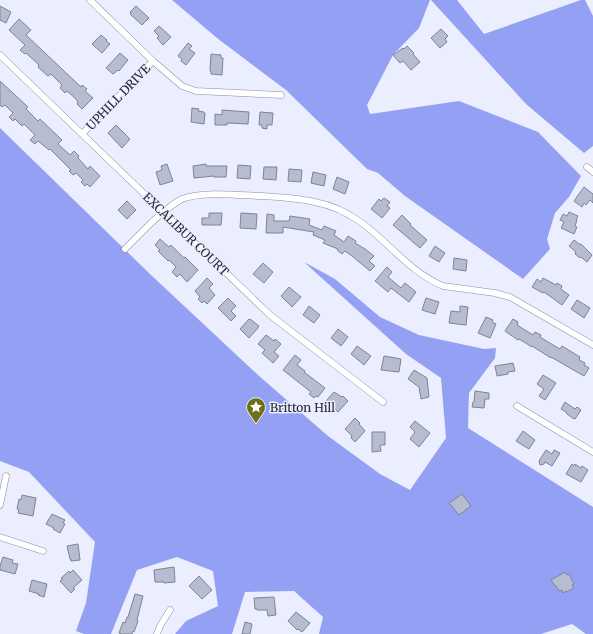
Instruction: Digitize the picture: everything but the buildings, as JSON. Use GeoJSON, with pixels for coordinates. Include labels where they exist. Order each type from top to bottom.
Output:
{"type":"FeatureCollection","features":[{"type":"Feature","properties":{"kind":"street"},"geometry":{"type":"LineString","coordinates":[[90,0],[153,60],[182,86],[190,90],[281,95]]}},
{"type":"Feature","properties":{"kind":"street","name":"EXCALIBUR COURT"},"geometry":{"type":"LineString","coordinates":[[0,55],[270,315],[383,402]]}},
{"type":"Feature","properties":{"kind":"street","name":"UPHILL DRIVE"},"geometry":{"type":"LineString","coordinates":[[82,134],[153,60]]}},
{"type":"Feature","properties":{"kind":"street"},"geometry":{"type":"LineString","coordinates":[[587,167],[593,172]]}},
{"type":"Feature","properties":{"kind":"street"},"geometry":{"type":"LineString","coordinates":[[125,249],[171,205],[191,196],[214,194],[288,198],[314,202],[344,212],[362,223],[435,283],[443,286],[495,293],[510,297],[593,345]]}},
{"type":"Feature","properties":{"kind":"street"},"geometry":{"type":"LineString","coordinates":[[517,406],[593,452]]}},
{"type":"Feature","properties":{"kind":"street"},"geometry":{"type":"LineString","coordinates":[[0,505],[6,476]]}},
{"type":"Feature","properties":{"kind":"street"},"geometry":{"type":"LineString","coordinates":[[0,536],[43,551]]}},
{"type":"Feature","properties":{"kind":"street"},"geometry":{"type":"LineString","coordinates":[[157,634],[170,610]]}},
{"type":"Feature","properties":{"kind":"shaded area"},"geometry":{"type":"Polygon","coordinates":[[[172,0],[430,0],[419,28],[393,55],[367,105],[370,114],[459,101],[538,132],[581,176],[569,197],[555,213],[547,239],[550,249],[523,279],[405,196],[378,173],[367,169],[286,90],[217,38],[172,0]]]}},
{"type":"Feature","properties":{"kind":"shaded area"},"geometry":{"type":"Polygon","coordinates":[[[431,0],[457,0],[484,34],[581,0],[585,0],[593,16],[593,146],[584,153],[526,104],[431,0]]]}},
{"type":"Feature","properties":{"kind":"shaded area"},"geometry":{"type":"Polygon","coordinates":[[[0,128],[151,275],[258,375],[328,436],[380,474],[410,490],[446,438],[441,378],[406,354],[304,262],[335,279],[380,317],[419,335],[484,349],[496,348],[495,358],[469,393],[468,428],[593,507],[593,634],[586,634],[572,624],[541,634],[319,634],[323,617],[294,591],[245,592],[232,634],[175,634],[186,621],[218,606],[213,571],[177,557],[137,570],[111,634],[84,634],[76,631],[86,603],[95,542],[29,472],[0,461],[0,128]]]}},
{"type":"Feature","properties":{"kind":"place","name":"Britton Hill"},"geometry":{"type":"Point","coordinates":[256,424]}}]}
